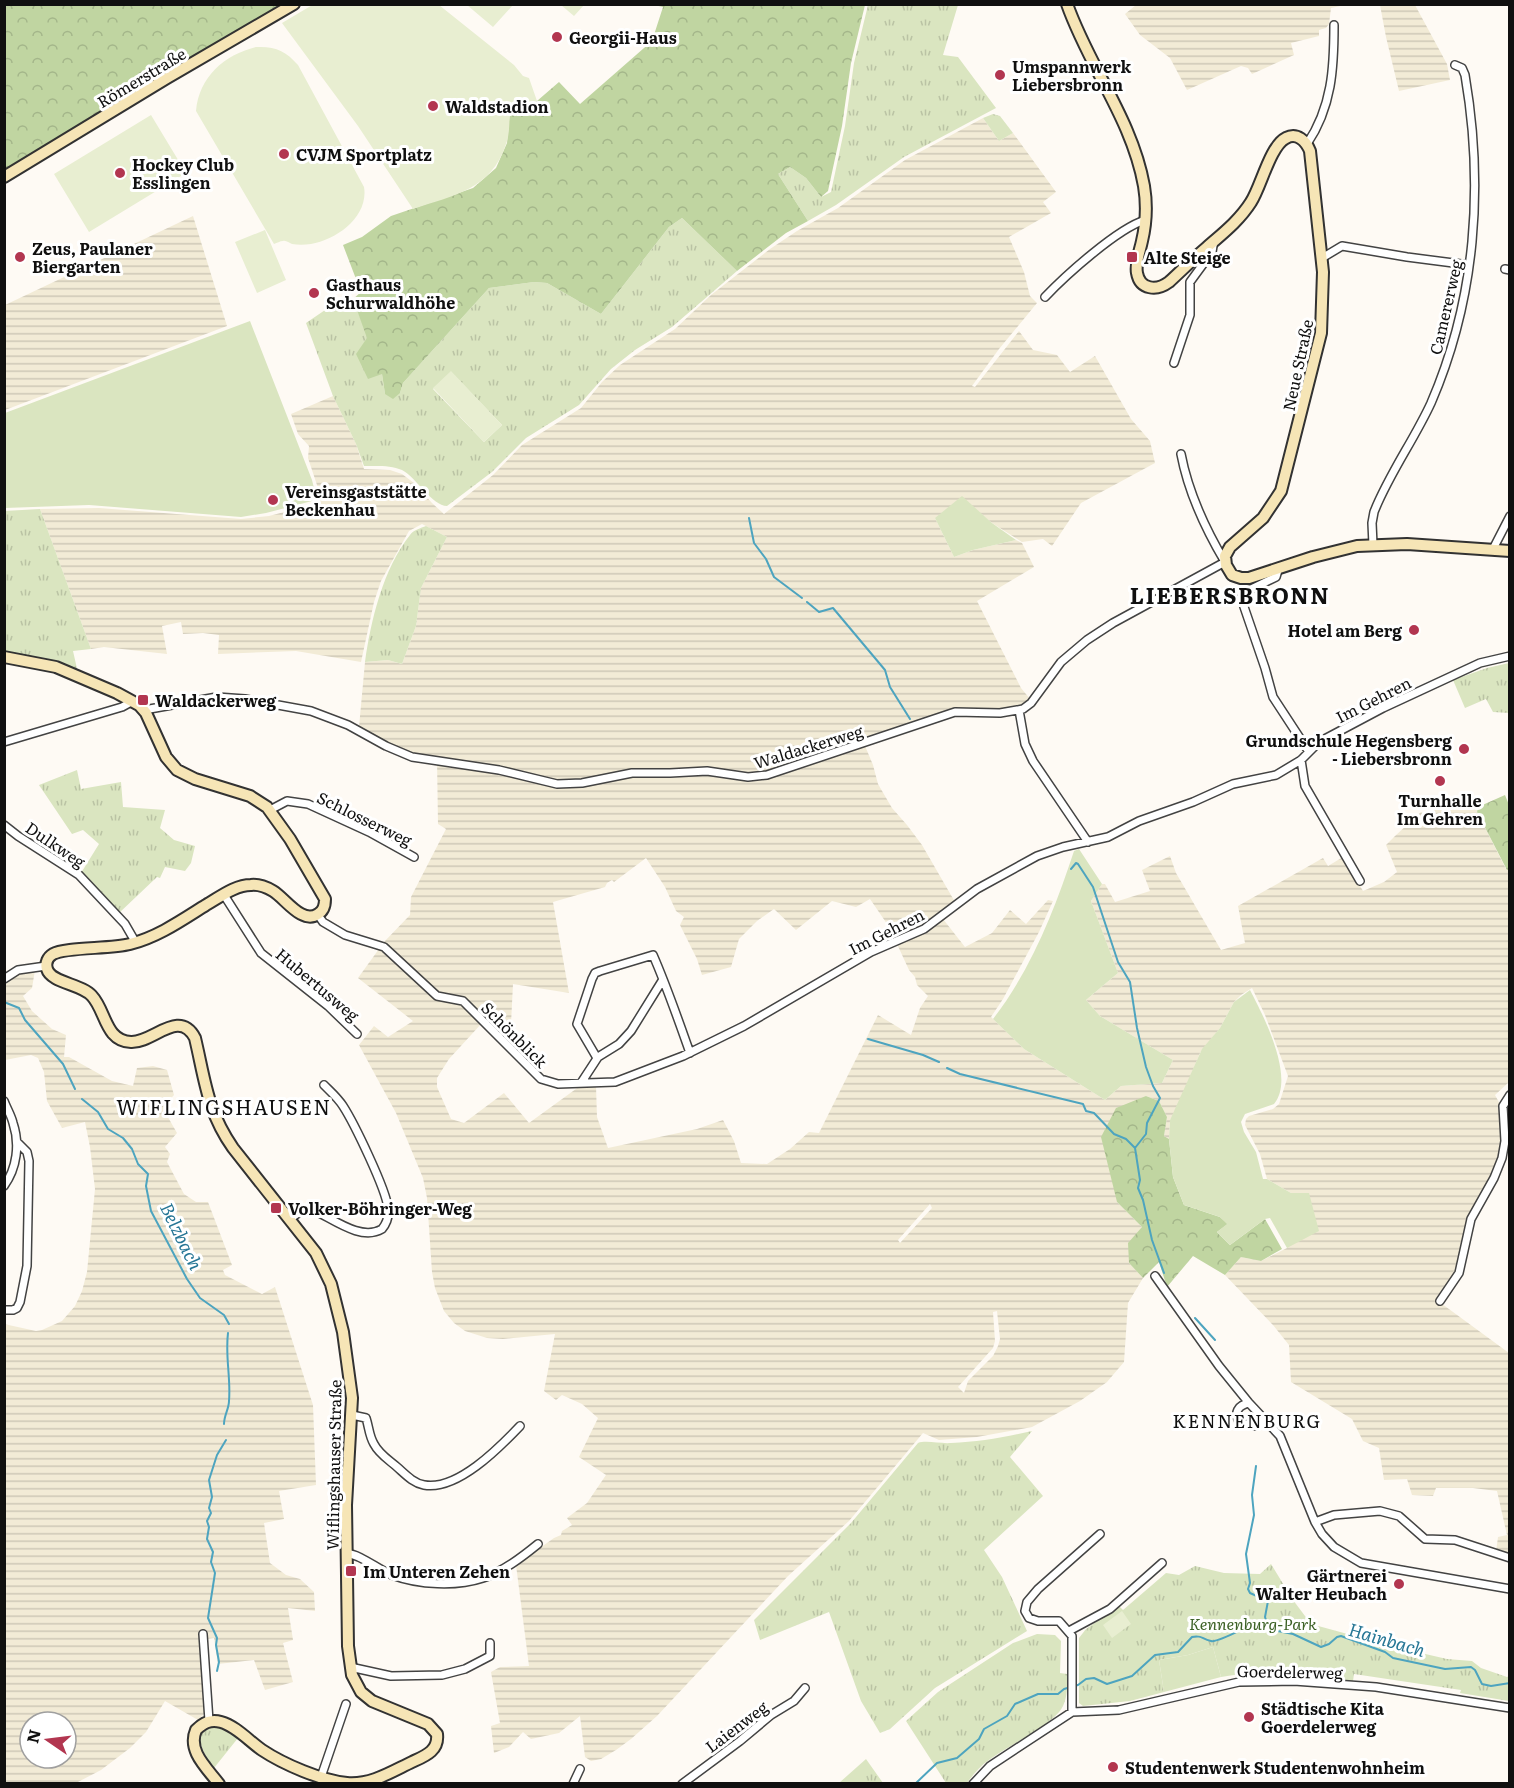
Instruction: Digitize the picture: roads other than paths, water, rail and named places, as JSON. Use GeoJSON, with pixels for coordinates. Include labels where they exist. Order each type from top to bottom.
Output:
{"type":"FeatureCollection","features":[{"type":"Feature","properties":{"kind":"street","name":"Römerstraße"},"geometry":{"type":"LineString","coordinates":[[4,177],[294,4]]}},
{"type":"Feature","properties":{"kind":"street"},"geometry":{"type":"LineString","coordinates":[[1067,4],[1080,38],[1133,144],[1144,187],[1145,220],[1136,272],[1140,282],[1157,289],[1165,285],[1237,220],[1252,201],[1281,141],[1295,136],[1307,144],[1317,128],[1330,91],[1334,63],[1334,25]]}},
{"type":"Feature","properties":{"kind":"street","name":"Camererweg"},"geometry":{"type":"LineString","coordinates":[[1373,544],[1372,523],[1375,509],[1421,423],[1444,368],[1460,315],[1469,265],[1475,194],[1473,136],[1464,71],[1455,65]]}},
{"type":"Feature","properties":{"kind":"street","name":"Neue Straße"},"geometry":{"type":"LineString","coordinates":[[1225,562],[1228,550],[1263,518],[1277,498],[1285,480],[1321,333],[1324,300],[1322,258],[1312,163],[1307,144]]}},
{"type":"Feature","properties":{"kind":"street"},"geometry":{"type":"LineString","coordinates":[[1046,297],[1076,268],[1129,227],[1145,220]]}},
{"type":"Feature","properties":{"kind":"street"},"geometry":{"type":"LineString","coordinates":[[1174,363],[1190,315],[1190,282],[1212,252],[1214,240]]}},
{"type":"Feature","properties":{"kind":"street"},"geometry":{"type":"LineString","coordinates":[[1322,258],[1342,246],[1469,265]]}},
{"type":"Feature","properties":{"kind":"street"},"geometry":{"type":"LineString","coordinates":[[1181,454],[1194,496],[1216,546],[1232,575],[1243,579],[1332,551],[1373,544],[1509,551]]}},
{"type":"Feature","properties":{"kind":"street"},"geometry":{"type":"LineString","coordinates":[[1493,549],[1509,516]]}},
{"type":"Feature","properties":{"kind":"street"},"geometry":{"type":"LineString","coordinates":[[1088,842],[1033,761],[1025,744],[1019,710],[1031,703],[1061,662],[1093,636],[1225,562]]}},
{"type":"Feature","properties":{"kind":"street"},"geometry":{"type":"LineString","coordinates":[[1279,567],[1276,577],[1244,594],[1242,601],[1273,697],[1309,752]]}},
{"type":"Feature","properties":{"kind":"street","name":"Im Gehren"},"geometry":{"type":"LineString","coordinates":[[792,998],[870,952],[924,929],[977,890],[1031,859],[1055,849],[1108,837],[1139,821],[1193,802],[1233,784],[1273,776],[1300,760],[1318,742],[1338,731],[1480,663],[1509,656]]}},
{"type":"Feature","properties":{"kind":"street"},"geometry":{"type":"LineString","coordinates":[[4,657],[56,667],[133,701],[144,710],[166,757],[177,770],[195,779],[250,796],[270,810],[324,895],[325,904],[318,915],[311,917],[302,915],[276,893],[261,886],[247,885],[224,895],[159,934],[136,943],[107,949],[59,951],[49,957],[46,966],[18,970],[4,979]]}},
{"type":"Feature","properties":{"kind":"street","name":"Waldackerweg"},"geometry":{"type":"LineString","coordinates":[[144,710],[217,697],[252,700],[308,710],[348,725],[412,758],[499,770],[563,785],[632,773],[707,771],[757,777],[955,712],[1000,713],[1019,710]]}},
{"type":"Feature","properties":{"kind":"street"},"geometry":{"type":"LineString","coordinates":[[4,742],[122,707],[133,701]]}},
{"type":"Feature","properties":{"kind":"street"},"geometry":{"type":"LineString","coordinates":[[1300,760],[1305,786],[1360,881]]}},
{"type":"Feature","properties":{"kind":"street","name":"Schlosserweg"},"geometry":{"type":"LineString","coordinates":[[270,810],[287,801],[308,804],[369,832],[414,857]]}},
{"type":"Feature","properties":{"kind":"street","name":"Dulkweg"},"geometry":{"type":"LineString","coordinates":[[4,825],[79,875],[125,924],[136,943]]}},
{"type":"Feature","properties":{"kind":"street","name":"Hubertusweg"},"geometry":{"type":"LineString","coordinates":[[224,895],[261,953],[328,1006],[357,1034]]}},
{"type":"Feature","properties":{"kind":"street","name":"Schönblick"},"geometry":{"type":"LineString","coordinates":[[318,915],[323,922],[345,935],[384,947],[437,996],[463,1001],[539,1078],[554,1083],[623,1080],[690,1053],[744,1026],[792,998]]}},
{"type":"Feature","properties":{"kind":"street"},"geometry":{"type":"LineString","coordinates":[[597,1058],[577,1024],[593,976],[600,971],[653,955],[690,1053]]}},
{"type":"Feature","properties":{"kind":"street","name":"Wiflingshauser Straße"},"geometry":{"type":"LineString","coordinates":[[46,966],[54,978],[79,986],[90,994],[98,1004],[110,1030],[121,1040],[142,1041],[165,1028],[176,1025],[183,1026],[191,1032],[195,1038],[209,1101],[219,1126],[233,1148],[316,1253],[332,1290],[347,1353],[352,1394],[346,1497],[350,1667],[355,1682],[366,1697],[431,1726],[437,1732],[437,1743],[426,1755],[372,1780],[349,1783],[321,1777],[268,1754],[229,1725],[209,1721]]}},
{"type":"Feature","properties":{"kind":"street"},"geometry":{"type":"LineString","coordinates":[[581,1083],[597,1058],[620,1044],[631,1031],[662,981]]}},
{"type":"Feature","properties":{"kind":"street"},"geometry":{"type":"LineString","coordinates":[[290,1220],[304,1209],[311,1209],[350,1228],[372,1233],[382,1229],[388,1220],[384,1192],[349,1116],[324,1085]]}},
{"type":"Feature","properties":{"kind":"street"},"geometry":{"type":"LineString","coordinates":[[1440,1301],[1459,1273],[1471,1219],[1494,1179],[1502,1158],[1505,1141],[1503,1107],[1509,1095]]}},
{"type":"Feature","properties":{"kind":"street"},"geometry":{"type":"LineString","coordinates":[[4,1101],[13,1122],[17,1142],[13,1170],[4,1186]]}},
{"type":"Feature","properties":{"kind":"street"},"geometry":{"type":"LineString","coordinates":[[4,1310],[13,1310],[18,1306],[27,1266],[29,1161],[27,1152],[17,1142]]}},
{"type":"Feature","properties":{"kind":"street"},"geometry":{"type":"LineString","coordinates":[[1155,1276],[1204,1345],[1250,1403],[1280,1436],[1315,1522],[1334,1547],[1361,1563],[1509,1589]]}},
{"type":"Feature","properties":{"kind":"street"},"geometry":{"type":"LineString","coordinates":[[1250,1403],[1238,1408],[1237,1416],[1240,1423],[1254,1426],[1265,1420]]}},
{"type":"Feature","properties":{"kind":"street"},"geometry":{"type":"LineString","coordinates":[[352,1415],[366,1418],[372,1442],[386,1458],[414,1481],[429,1485],[438,1485],[454,1479],[481,1463],[520,1426]]}},
{"type":"Feature","properties":{"kind":"street"},"geometry":{"type":"LineString","coordinates":[[1315,1522],[1334,1515],[1380,1511],[1399,1516],[1425,1539],[1455,1540],[1509,1558]]}},
{"type":"Feature","properties":{"kind":"street"},"geometry":{"type":"LineString","coordinates":[[973,1784],[990,1766],[1072,1712],[1072,1641],[1069,1631],[1059,1621],[1038,1621],[1029,1618],[1025,1611],[1027,1602],[1038,1589],[1101,1534]]}},
{"type":"Feature","properties":{"kind":"street"},"geometry":{"type":"LineString","coordinates":[[346,1553],[354,1554],[373,1566],[398,1577],[423,1582],[450,1582],[477,1580],[490,1575],[518,1560],[538,1544]]}},
{"type":"Feature","properties":{"kind":"street"},"geometry":{"type":"LineString","coordinates":[[1069,1631],[1110,1609],[1162,1563]]}},
{"type":"Feature","properties":{"kind":"street"},"geometry":{"type":"LineString","coordinates":[[202,1634],[209,1721],[196,1730],[194,1746],[199,1758],[219,1784]]}},
{"type":"Feature","properties":{"kind":"street"},"geometry":{"type":"LineString","coordinates":[[350,1667],[391,1676],[449,1674],[465,1669],[490,1656],[490,1643]]}},
{"type":"Feature","properties":{"kind":"street","name":"Goerdelerweg"},"geometry":{"type":"LineString","coordinates":[[1072,1712],[1119,1710],[1223,1684],[1256,1680],[1376,1687],[1509,1708]]}},
{"type":"Feature","properties":{"kind":"street","name":"Laienweg"},"geometry":{"type":"LineString","coordinates":[[682,1784],[771,1715],[790,1704],[805,1688]]}},
{"type":"Feature","properties":{"kind":"street"},"geometry":{"type":"LineString","coordinates":[[321,1777],[346,1704]]}},
{"type":"Feature","properties":{"kind":"street"},"geometry":{"type":"LineString","coordinates":[[573,1784],[580,1769]]}},
{"type":"Feature","properties":{"kind":"waterway"},"geometry":{"type":"LineString","coordinates":[[749,518],[754,543],[766,559],[774,577],[802,598]]}},
{"type":"Feature","properties":{"kind":"waterway"},"geometry":{"type":"LineString","coordinates":[[807,602],[819,612],[833,608],[885,670],[890,687],[910,719]]}},
{"type":"Feature","properties":{"kind":"waterway"},"geometry":{"type":"LineString","coordinates":[[1071,869],[1076,863],[1078,864],[1093,887],[1118,962],[1130,982],[1146,1067],[1160,1098],[1147,1123],[1146,1134],[1135,1148],[1140,1180],[1138,1188],[1152,1240],[1164,1273]]}},
{"type":"Feature","properties":{"kind":"waterway"},"geometry":{"type":"LineString","coordinates":[[4,1002],[19,1008],[25,1020],[63,1064],[75,1089]]}},
{"type":"Feature","properties":{"kind":"waterway"},"geometry":{"type":"LineString","coordinates":[[868,1039],[939,1062]]}},
{"type":"Feature","properties":{"kind":"waterway"},"geometry":{"type":"LineString","coordinates":[[947,1068],[960,1074],[1083,1104],[1086,1111],[1094,1113],[1114,1134],[1126,1139],[1135,1148]]}},
{"type":"Feature","properties":{"kind":"waterway","name":"Belzbach"},"geometry":{"type":"LineString","coordinates":[[82,1099],[98,1112],[108,1129],[123,1138],[132,1149],[138,1164],[148,1174],[146,1186],[151,1211],[187,1279],[200,1298],[224,1315],[229,1324]]}},
{"type":"Feature","properties":{"kind":"waterway"},"geometry":{"type":"LineString","coordinates":[[1195,1318],[1215,1340]]}},
{"type":"Feature","properties":{"kind":"waterway","name":"Belzbach"},"geometry":{"type":"LineString","coordinates":[[224,1424],[229,1404],[228,1333]]}},
{"type":"Feature","properties":{"kind":"waterway","name":"Belzbach"},"geometry":{"type":"LineString","coordinates":[[217,1671],[219,1662],[217,1638],[208,1618],[215,1573],[211,1562],[213,1552],[207,1539],[209,1527],[207,1521],[211,1513],[209,1508],[212,1497],[209,1480],[217,1455],[226,1440]]}},
{"type":"Feature","properties":{"kind":"waterway"},"geometry":{"type":"LineString","coordinates":[[1256,1466],[1252,1495],[1254,1515],[1246,1554],[1250,1583],[1248,1589],[1250,1593],[1268,1601],[1265,1617],[1269,1629]]}},
{"type":"Feature","properties":{"kind":"waterway","name":"Hainbach"},"geometry":{"type":"LineString","coordinates":[[915,1784],[937,1763],[957,1758],[979,1739],[984,1729],[1007,1716],[1015,1704],[1038,1694],[1058,1694],[1086,1679],[1094,1678],[1107,1684],[1132,1676],[1155,1655],[1178,1652],[1192,1637],[1214,1641],[1249,1626],[1293,1634],[1321,1647],[1341,1636],[1385,1652],[1393,1658],[1445,1669],[1471,1667],[1482,1684],[1491,1686],[1510,1683]]}},
{"type":"Feature","properties":{"kind":"place","name":"Georgii-Haus"},"geometry":{"type":"Point","coordinates":[557,37]}},
{"type":"Feature","properties":{"kind":"place","name":"Umspannwerk Liebersbronn"},"geometry":{"type":"Point","coordinates":[1000,75]}},
{"type":"Feature","properties":{"kind":"place","name":"Waldstadion"},"geometry":{"type":"Point","coordinates":[433,106]}},
{"type":"Feature","properties":{"kind":"place","name":"CVJM Sportplatz"},"geometry":{"type":"Point","coordinates":[284,154]}},
{"type":"Feature","properties":{"kind":"place","name":"Hockey Club Esslingen"},"geometry":{"type":"Point","coordinates":[120,173]}},
{"type":"Feature","properties":{"kind":"place","name":"Zeus, Paulaner Biergarten"},"geometry":{"type":"Point","coordinates":[20,257]}},
{"type":"Feature","properties":{"kind":"place","name":"Alte Steige"},"geometry":{"type":"Point","coordinates":[1132,257]}},
{"type":"Feature","properties":{"kind":"place","name":"Gasthaus Schurwaldhöhe"},"geometry":{"type":"Point","coordinates":[314,293]}},
{"type":"Feature","properties":{"kind":"place","name":"Vereinsgaststätte Beckenhau"},"geometry":{"type":"Point","coordinates":[273,500]}},
{"type":"Feature","properties":{"kind":"place","name":"Hotel am Berg"},"geometry":{"type":"Point","coordinates":[1414,630]}},
{"type":"Feature","properties":{"kind":"place","name":"Waldackerweg"},"geometry":{"type":"Point","coordinates":[143,700]}},
{"type":"Feature","properties":{"kind":"place","name":"Grundschule Hegensberg - Liebersbronn"},"geometry":{"type":"Point","coordinates":[1464,749]}},
{"type":"Feature","properties":{"kind":"place","name":"Turnhalle Im Gehren"},"geometry":{"type":"Point","coordinates":[1440,781]}},
{"type":"Feature","properties":{"kind":"place","name":"Volker-Böhringer-Weg"},"geometry":{"type":"Point","coordinates":[276,1208]}},
{"type":"Feature","properties":{"kind":"place","name":"Im Unteren Zehen"},"geometry":{"type":"Point","coordinates":[351,1571]}},
{"type":"Feature","properties":{"kind":"place","name":"Gärtnerei Walter Heubach"},"geometry":{"type":"Point","coordinates":[1399,1584]}},
{"type":"Feature","properties":{"kind":"place","name":"Städtische Kita Goerdelerweg"},"geometry":{"type":"Point","coordinates":[1249,1717]}},
{"type":"Feature","properties":{"kind":"place","name":"Studentenwerk Studentenwohnheim"},"geometry":{"type":"Point","coordinates":[1113,1767]}},
{"type":"Feature","properties":{"kind":"district","name":"LIEBERSBRONN"},"geometry":{"type":"Point","coordinates":[1230,594]}},
{"type":"Feature","properties":{"kind":"district","name":"WIFLINGSHAUSEN"},"geometry":{"type":"Point","coordinates":[224,1106]}},
{"type":"Feature","properties":{"kind":"district","name":"KENNENBURG"},"geometry":{"type":"Point","coordinates":[1247,1420]}},
{"type":"Feature","properties":{"kind":"park label","name":"Kennenburg-Park"},"geometry":{"type":"Point","coordinates":[1253,1623]}}]}
